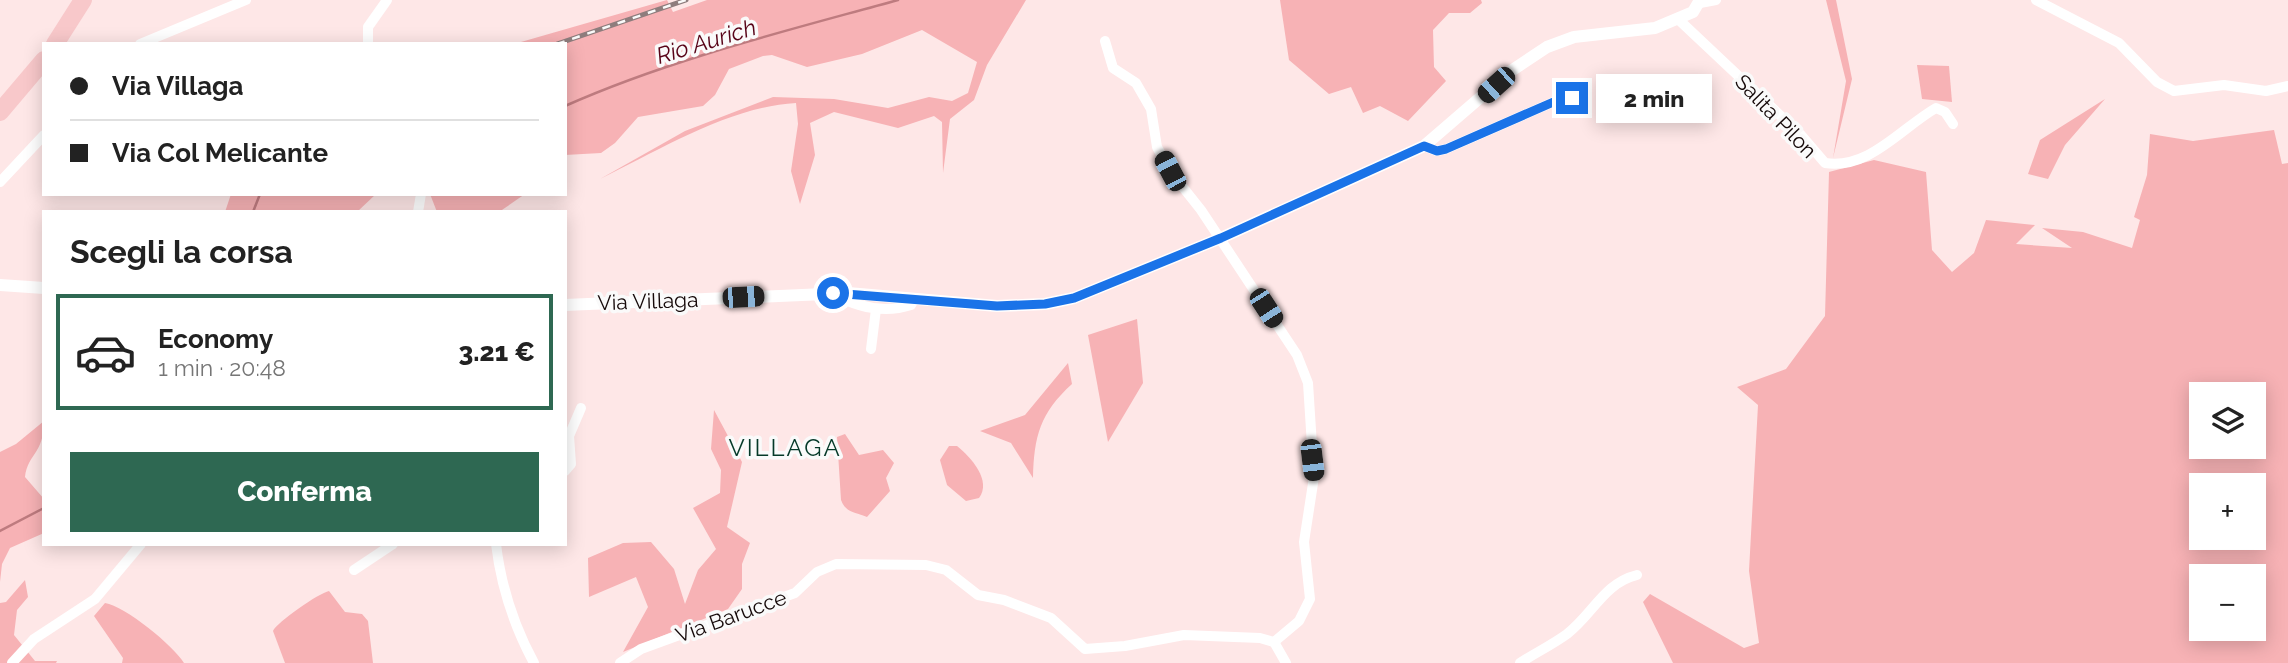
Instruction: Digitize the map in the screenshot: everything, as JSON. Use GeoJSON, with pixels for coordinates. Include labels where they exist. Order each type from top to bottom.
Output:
{"type":"FeatureCollection","features":[{"type":"Feature","properties":{"kind":"highway"},"geometry":{"type":"LineString","coordinates":[[56,42],[83,0]]}},
{"type":"Feature","properties":{"kind":"highway"},"geometry":{"type":"LineString","coordinates":[[0,112],[42,62]]}},
{"type":"Feature","properties":{"kind":"street"},"geometry":{"type":"LineString","coordinates":[[145,42],[246,0]]}},
{"type":"Feature","properties":{"kind":"street"},"geometry":{"type":"LineString","coordinates":[[368,42],[368,27],[387,0]]}},
{"type":"Feature","properties":{"kind":"street"},"geometry":{"type":"LineString","coordinates":[[1679,20],[1693,12],[1700,1],[1716,0]]}},
{"type":"Feature","properties":{"kind":"street"},"geometry":{"type":"LineString","coordinates":[[2036,0],[2119,43],[2157,82],[2174,91],[2236,85],[2266,91],[2288,86]]}},
{"type":"Feature","properties":{"kind":"street","name":"Salita Pilon"},"geometry":{"type":"LineString","coordinates":[[1679,20],[1801,135],[1825,163],[1847,164],[1873,153],[1936,108],[1945,112],[1953,124]]}},
{"type":"Feature","properties":{"kind":"street","name":"Via Villaga"},"geometry":{"type":"LineString","coordinates":[[567,305],[833,293],[997,306],[1064,300],[1221,238],[1424,146],[1511,71],[1547,47],[1574,37],[1655,28],[1679,20]]}},
{"type":"Feature","properties":{"kind":"street"},"geometry":{"type":"LineString","coordinates":[[1105,41],[1113,68],[1136,83],[1151,109],[1157,146],[1170,171],[1221,238],[1297,355],[1308,383],[1314,477],[1304,542],[1310,599],[1299,621],[1274,642],[1286,663]]}},
{"type":"Feature","properties":{"kind":"street"},"geometry":{"type":"LineString","coordinates":[[1424,146],[1437,151],[1446,149],[1558,100],[1572,98]]}},
{"type":"Feature","properties":{"kind":"street"},"geometry":{"type":"LineString","coordinates":[[0,182],[42,137]]}},
{"type":"Feature","properties":{"kind":"street"},"geometry":{"type":"LineString","coordinates":[[0,285],[42,288]]}},
{"type":"Feature","properties":{"kind":"street"},"geometry":{"type":"LineString","coordinates":[[833,293],[851,304],[876,309],[899,309],[911,305],[915,298]]}},
{"type":"Feature","properties":{"kind":"street"},"geometry":{"type":"LineString","coordinates":[[871,349],[876,309]]}},
{"type":"Feature","properties":{"kind":"street"},"geometry":{"type":"LineString","coordinates":[[567,469],[571,464],[571,424],[580,408]]}},
{"type":"Feature","properties":{"kind":"street"},"geometry":{"type":"LineString","coordinates":[[12,663],[34,639],[95,599],[139,546]]}},
{"type":"Feature","properties":{"kind":"street"},"geometry":{"type":"LineString","coordinates":[[354,570],[390,546]]}},
{"type":"Feature","properties":{"kind":"street"},"geometry":{"type":"LineString","coordinates":[[496,546],[507,599],[519,636],[534,663]]}},
{"type":"Feature","properties":{"kind":"street","name":"Via Barucce"},"geometry":{"type":"LineString","coordinates":[[620,663],[641,649],[795,593],[817,572],[836,564],[926,565],[946,570],[978,595],[1004,600],[1051,618],[1086,649],[1125,646],[1184,635],[1260,638],[1274,642]]}},
{"type":"Feature","properties":{"kind":"street"},"geometry":{"type":"LineString","coordinates":[[1520,663],[1567,634],[1592,611],[1605,592],[1622,579],[1637,575]]}},
{"type":"Feature","properties":{"kind":"shaded area"},"geometry":{"type":"Polygon","coordinates":[[[667,0],[673,12],[707,0],[1026,0],[987,65],[974,100],[950,119],[943,173],[942,122],[934,116],[898,128],[834,112],[810,123],[815,155],[800,204],[791,171],[798,124],[796,103],[745,112],[720,121],[600,179],[685,131],[773,97],[834,99],[888,108],[929,97],[952,101],[968,93],[977,62],[922,30],[862,54],[807,67],[772,55],[763,56],[729,69],[715,95],[703,106],[638,117],[615,143],[601,153],[567,155],[567,42],[521,42],[667,0]]]}},
{"type":"Feature","properties":{"kind":"shaded area"},"geometry":{"type":"Polygon","coordinates":[[[1280,0],[1481,0],[1482,3],[1470,13],[1449,13],[1433,30],[1434,67],[1446,81],[1408,121],[1380,106],[1363,113],[1351,87],[1329,94],[1289,60],[1280,0]]]}},
{"type":"Feature","properties":{"kind":"shaded area"},"geometry":{"type":"Polygon","coordinates":[[[1826,0],[1836,0],[1852,79],[1833,158],[1846,81],[1826,0]]]}},
{"type":"Feature","properties":{"kind":"shaded area"},"geometry":{"type":"Polygon","coordinates":[[[1917,65],[1949,66],[1952,102],[1922,99],[1917,65]]]}},
{"type":"Feature","properties":{"kind":"shaded area"},"geometry":{"type":"Polygon","coordinates":[[[2105,99],[2065,145],[2048,179],[2028,174],[2040,140],[2105,99]]]}},
{"type":"Feature","properties":{"kind":"shaded area"},"geometry":{"type":"Polygon","coordinates":[[[2274,130],[2282,164],[2288,163],[2288,663],[1673,663],[1643,602],[1650,594],[1744,648],[1759,643],[1749,571],[1758,405],[1737,387],[1786,369],[1825,316],[1829,172],[1874,160],[1926,172],[1932,250],[1952,272],[1974,253],[1986,220],[2035,225],[2016,244],[2072,248],[2042,228],[2083,232],[2132,248],[2140,220],[2134,217],[2147,175],[2150,134],[2193,141],[2274,130]]]}},
{"type":"Feature","properties":{"kind":"shaded area"},"geometry":{"type":"Polygon","coordinates":[[[230,196],[374,196],[359,210],[226,210],[230,196]]]}},
{"type":"Feature","properties":{"kind":"shaded area"},"geometry":{"type":"Polygon","coordinates":[[[431,196],[522,196],[502,210],[436,210],[431,196]]]}},
{"type":"Feature","properties":{"kind":"shaded area"},"geometry":{"type":"Polygon","coordinates":[[[1137,319],[1143,383],[1108,442],[1088,335],[1137,319]]]}},
{"type":"Feature","properties":{"kind":"shaded area"},"geometry":{"type":"Polygon","coordinates":[[[1068,363],[1072,384],[1053,405],[1041,426],[1035,450],[1033,478],[1011,443],[980,431],[1025,415],[1068,363]]]}},
{"type":"Feature","properties":{"kind":"shaded area"},"geometry":{"type":"Polygon","coordinates":[[[714,410],[742,462],[727,527],[750,543],[742,564],[742,589],[728,609],[623,652],[648,607],[636,577],[589,597],[588,558],[623,543],[651,542],[674,569],[685,604],[698,570],[716,549],[693,508],[720,493],[721,470],[711,449],[714,410]]]}},
{"type":"Feature","properties":{"kind":"shaded area"},"geometry":{"type":"Polygon","coordinates":[[[42,423],[39,447],[29,463],[25,477],[42,497],[42,534],[10,548],[2,564],[0,582],[0,452],[16,444],[42,423]]]}},
{"type":"Feature","properties":{"kind":"shaded area"},"geometry":{"type":"Polygon","coordinates":[[[845,434],[859,455],[883,450],[894,463],[886,478],[890,491],[867,517],[848,510],[841,500],[837,437],[845,434]]]}},
{"type":"Feature","properties":{"kind":"shaded area"},"geometry":{"type":"Polygon","coordinates":[[[949,446],[957,446],[978,470],[983,484],[979,498],[966,501],[947,485],[940,460],[949,446]]]}},
{"type":"Feature","properties":{"kind":"shaded area"},"geometry":{"type":"Polygon","coordinates":[[[25,580],[28,597],[17,610],[14,635],[35,661],[57,661],[56,663],[0,663],[0,603],[6,602],[25,580]]]}},
{"type":"Feature","properties":{"kind":"shaded area"},"geometry":{"type":"Polygon","coordinates":[[[329,591],[345,612],[362,614],[368,621],[373,663],[285,663],[273,631],[299,608],[329,591]]]}},
{"type":"Feature","properties":{"kind":"shaded area"},"geometry":{"type":"Polygon","coordinates":[[[105,603],[124,611],[148,628],[184,663],[122,663],[123,658],[94,616],[105,603]]]}},
{"type":"Feature","properties":{"kind":"waterway","name":"Rio Aurich"},"geometry":{"type":"LineString","coordinates":[[567,105],[687,60],[898,0]]}},
{"type":"Feature","properties":{"kind":"waterway","name":"Rio Aurich"},"geometry":{"type":"LineString","coordinates":[[254,210],[259,196]]}},
{"type":"Feature","properties":{"kind":"waterway","name":"Rio Aurich"},"geometry":{"type":"LineString","coordinates":[[0,531],[42,509]]}},
{"type":"Feature","properties":{"kind":"railway"},"geometry":{"type":"LineString","coordinates":[[563,42],[686,0]]}},
{"type":"Feature","properties":{"kind":"district","name":"VILLAGA"},"geometry":{"type":"Point","coordinates":[785,447]}},
{"type":"Feature","properties":{"kind":"route"},"geometry":{"type":"LineString","coordinates":[[833,293],[997,306],[1045,304],[1074,298],[1221,238],[1424,146],[1437,151],[1446,149],[1558,100],[1572,98]]}}]}
